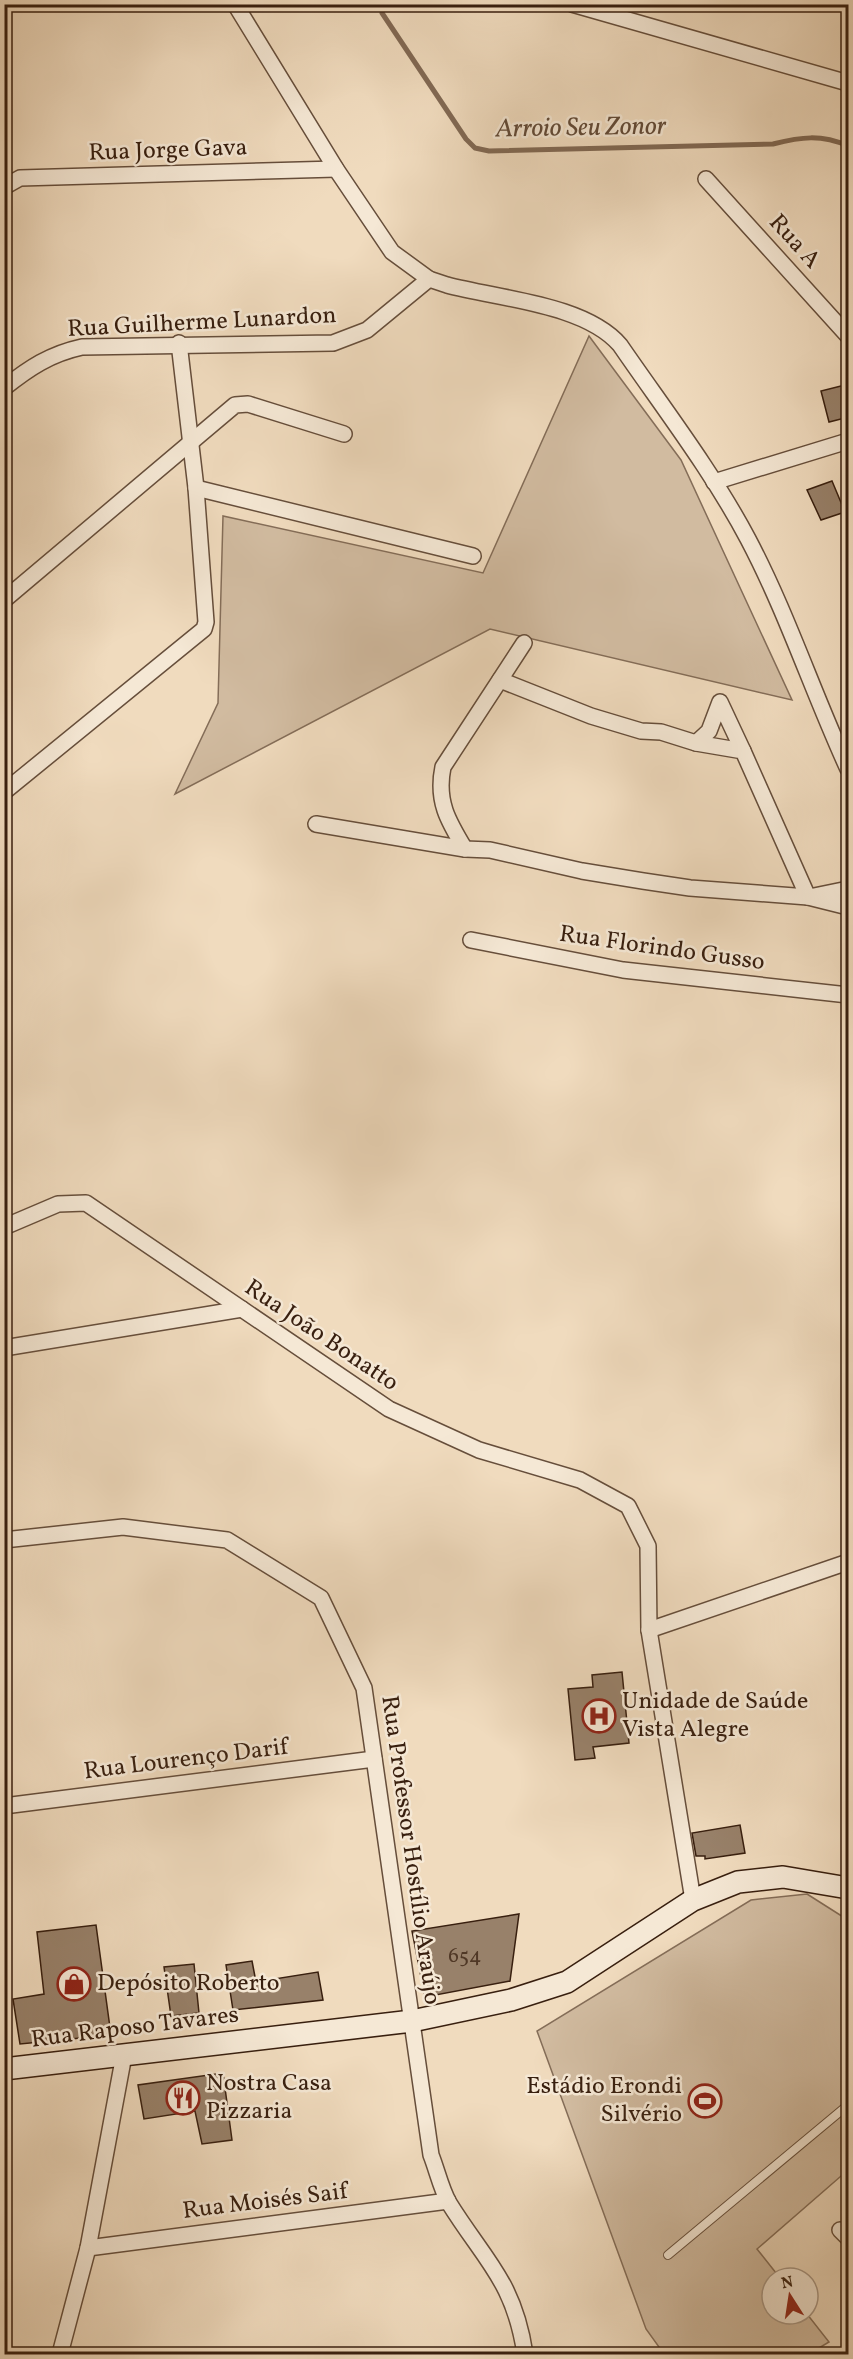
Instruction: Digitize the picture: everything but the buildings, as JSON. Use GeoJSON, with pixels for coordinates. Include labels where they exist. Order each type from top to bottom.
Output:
{"type":"FeatureCollection","features":[{"type":"Feature","properties":{"kind":"main road","name":"Rua Raposo Tavares"},"geometry":{"type":"LineString","coordinates":[[4,2069],[412,2021],[511,2000],[567,1982],[693,1900],[738,1882],[783,1876],[849,1888]]}},
{"type":"Feature","properties":{"kind":"street"},"geometry":{"type":"LineString","coordinates":[[235,4],[336,169],[392,252],[429,279],[570,313],[597,325],[620,345],[714,482],[762,566],[849,769]]}},
{"type":"Feature","properties":{"kind":"street"},"geometry":{"type":"LineString","coordinates":[[572,4],[849,83]]}},
{"type":"Feature","properties":{"kind":"street","name":"Rua Jorge Gava"},"geometry":{"type":"LineString","coordinates":[[4,187],[12,179],[336,169]]}},
{"type":"Feature","properties":{"kind":"street","name":"Rua A"},"geometry":{"type":"LineString","coordinates":[[706,179],[849,336]]}},
{"type":"Feature","properties":{"kind":"street","name":"Rua Guilherme Lunardon"},"geometry":{"type":"LineString","coordinates":[[4,388],[34,364],[66,350],[82,346],[179,343],[333,343],[367,330],[429,279]]}},
{"type":"Feature","properties":{"kind":"street"},"geometry":{"type":"LineString","coordinates":[[4,792],[204,629],[206,622],[196,488],[179,343]]}},
{"type":"Feature","properties":{"kind":"street"},"geometry":{"type":"LineString","coordinates":[[4,600],[235,405],[242,404],[344,434]]}},
{"type":"Feature","properties":{"kind":"street"},"geometry":{"type":"LineString","coordinates":[[714,482],[849,441]]}},
{"type":"Feature","properties":{"kind":"street"},"geometry":{"type":"LineString","coordinates":[[196,488],[473,556]]}},
{"type":"Feature","properties":{"kind":"street"},"geometry":{"type":"LineString","coordinates":[[465,849],[447,819],[441,803],[439,785],[443,767],[524,643]]}},
{"type":"Feature","properties":{"kind":"street"},"geometry":{"type":"LineString","coordinates":[[500,680],[612,723],[641,731],[668,733],[696,743],[743,751]]}},
{"type":"Feature","properties":{"kind":"street"},"geometry":{"type":"LineString","coordinates":[[696,743],[709,731],[720,702],[808,897]]}},
{"type":"Feature","properties":{"kind":"street"},"geometry":{"type":"LineString","coordinates":[[316,824],[465,849],[490,850],[582,871],[690,888],[808,897],[849,907]]}},
{"type":"Feature","properties":{"kind":"street"},"geometry":{"type":"LineString","coordinates":[[808,897],[849,888]]}},
{"type":"Feature","properties":{"kind":"street","name":"Rua Florindo Gusso"},"geometry":{"type":"LineString","coordinates":[[471,940],[624,970],[849,995]]}},
{"type":"Feature","properties":{"kind":"street","name":"Rua João Bonatto"},"geometry":{"type":"LineString","coordinates":[[4,1227],[58,1204],[86,1203],[388,1409],[479,1450],[580,1480],[628,1506],[648,1546],[649,1630]]}},
{"type":"Feature","properties":{"kind":"street"},"geometry":{"type":"LineString","coordinates":[[4,1348],[242,1309]]}},
{"type":"Feature","properties":{"kind":"street","name":"Rua Professor Hostílio Araújo"},"geometry":{"type":"LineString","coordinates":[[4,1540],[123,1527],[227,1540],[321,1598],[364,1688],[431,2155],[448,2201],[494,2266],[510,2295],[521,2324],[525,2355]]}},
{"type":"Feature","properties":{"kind":"street"},"geometry":{"type":"LineString","coordinates":[[693,1900],[649,1630],[849,1562]]}},
{"type":"Feature","properties":{"kind":"street","name":"Rua Lourenço Darif"},"geometry":{"type":"LineString","coordinates":[[4,1806],[374,1759]]}},
{"type":"Feature","properties":{"kind":"street"},"geometry":{"type":"LineString","coordinates":[[60,2355],[88,2248],[124,2055]]}},
{"type":"Feature","properties":{"kind":"street","name":"Rua Moisés Saif"},"geometry":{"type":"LineString","coordinates":[[88,2248],[448,2201]]}},
{"type":"Feature","properties":{"kind":"lane"},"geometry":{"type":"LineString","coordinates":[[668,2255],[849,2105]]}},
{"type":"Feature","properties":{"kind":"shaded area"},"geometry":{"type":"Polygon","coordinates":[[[589,336],[681,460],[792,700],[490,629],[175,794],[218,703],[223,516],[483,573],[589,336]]]}},
{"type":"Feature","properties":{"kind":"shaded area","name":"Estádio Erondi Silvério"},"geometry":{"type":"Polygon","coordinates":[[[807,1894],[848,1920],[848,2170],[757,2249],[770,2266],[760,2266],[760,2326],[816,2326],[829,2342],[809,2354],[664,2354],[646,2329],[537,2031],[751,1900],[807,1894]]]}},
{"type":"Feature","properties":{"kind":"waterway","name":"Arroio Seu Zonor"},"geometry":{"type":"LineString","coordinates":[[382,13],[466,139],[475,148],[489,151],[773,144],[811,138],[820,138],[848,146]]}},
{"type":"Feature","properties":{"kind":"place","name":"Unidade de Saúde Vista Alegre"},"geometry":{"type":"Point","coordinates":[599,1716]}},
{"type":"Feature","properties":{"kind":"place","name":"Depósito Roberto"},"geometry":{"type":"Point","coordinates":[74,1984]}},
{"type":"Feature","properties":{"kind":"place","name":"Nostra Casa Pizzaria"},"geometry":{"type":"Point","coordinates":[183,2098]}},
{"type":"Feature","properties":{"kind":"place","name":"Estádio Erondi Silvério"},"geometry":{"type":"Point","coordinates":[705,2101]}}]}
